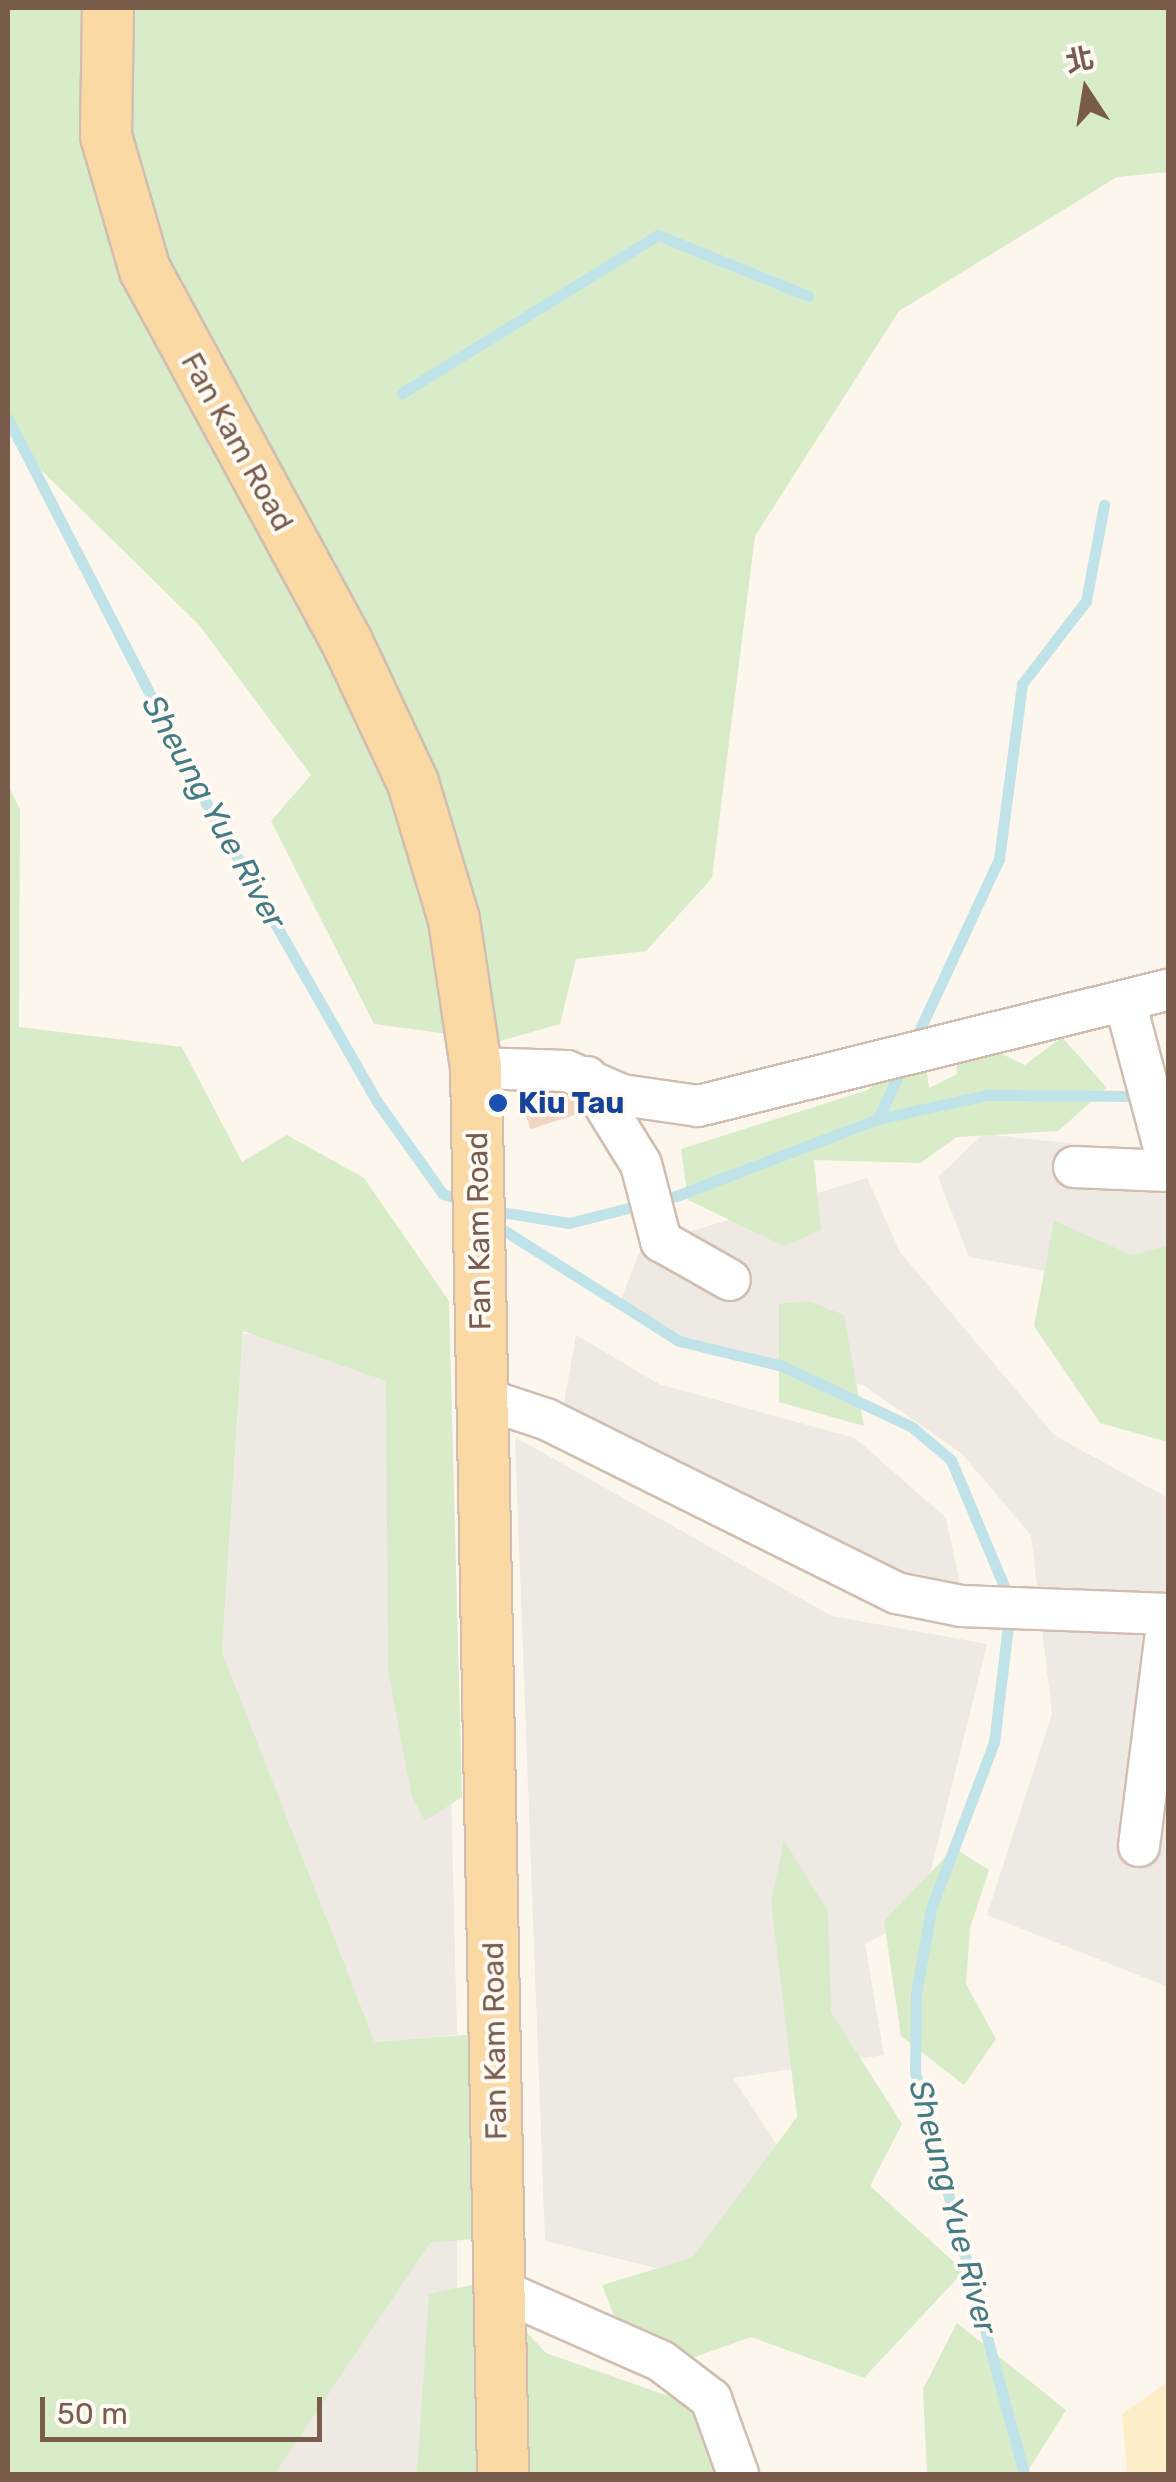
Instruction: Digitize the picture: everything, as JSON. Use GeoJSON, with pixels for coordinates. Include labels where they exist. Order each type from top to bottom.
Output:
{"type":"FeatureCollection","features":[{"type":"Feature","properties":{"kind":"main road","name":"Fan Kam Road"},"geometry":{"type":"LineString","coordinates":[[108,8],[106,136],[132,236],[413,784],[454,920],[476,1068],[503,2474]]}},
{"type":"Feature","properties":{"kind":"street"},"geometry":{"type":"LineString","coordinates":[[476,1068],[587,1078],[622,1095],[698,1106],[1168,990]]}},
{"type":"Feature","properties":{"kind":"street"},"geometry":{"type":"LineString","coordinates":[[1125,1002],[1168,1163]]}},
{"type":"Feature","properties":{"kind":"street"},"geometry":{"type":"LineString","coordinates":[[587,1078],[642,1164],[661,1241],[730,1280]]}},
{"type":"Feature","properties":{"kind":"street"},"geometry":{"type":"LineString","coordinates":[[1074,1167],[1168,1171]]}},
{"type":"Feature","properties":{"kind":"street"},"geometry":{"type":"LineString","coordinates":[[482,1398],[546,1418],[896,1592],[962,1606],[1026,1605],[1168,1616],[1140,1846]]}},
{"type":"Feature","properties":{"kind":"street"},"geometry":{"type":"LineString","coordinates":[[500,2290],[661,2361],[711,2398],[738,2474]]}},
{"type":"Feature","properties":{"kind":"shaded area"},"geometry":{"type":"Polygon","coordinates":[[[983,1134],[1168,1154],[1168,1293],[969,1257],[938,1177],[983,1134]]]}},
{"type":"Feature","properties":{"kind":"shaded area"},"geometry":{"type":"Polygon","coordinates":[[[867,1178],[900,1252],[1054,1435],[1168,1498],[1168,1987],[987,1915],[1052,1714],[1031,1535],[961,1453],[863,1385],[683,1343],[618,1307],[642,1246],[867,1178]]]}},
{"type":"Feature","properties":{"kind":"shaded area"},"geometry":{"type":"Polygon","coordinates":[[[440,1329],[457,2035],[375,2042],[222,1652],[243,1334],[440,1329]]]}},
{"type":"Feature","properties":{"kind":"shaded area"},"geometry":{"type":"Polygon","coordinates":[[[576,1335],[659,1384],[855,1438],[946,1518],[961,1588],[876,1568],[563,1409],[576,1335]]]}},
{"type":"Feature","properties":{"kind":"shaded area"},"geometry":{"type":"Polygon","coordinates":[[[515,1437],[832,1616],[987,1644],[920,1914],[865,1944],[884,2055],[733,2078],[783,2154],[698,2278],[545,2241],[515,1437]]]}},
{"type":"Feature","properties":{"kind":"shaded area"},"geometry":{"type":"Polygon","coordinates":[[[457,2240],[457,2474],[275,2474],[430,2243],[457,2240]]]}},
{"type":"Feature","properties":{"kind":"green space"},"geometry":{"type":"Polygon","coordinates":[[[8,8],[1168,8],[1168,172],[1117,177],[899,311],[755,536],[712,878],[646,951],[576,959],[560,1024],[500,1041],[374,1024],[271,821],[311,775],[199,625],[32,461],[8,419],[8,8]]]}},
{"type":"Feature","properties":{"kind":"green space"},"geometry":{"type":"Polygon","coordinates":[[[8,785],[20,809],[19,1027],[182,1047],[242,1162],[287,1135],[364,1178],[449,1301],[462,1797],[425,1821],[412,1797],[388,1671],[386,1381],[243,1331],[222,1652],[375,2042],[489,2033],[494,2237],[430,2243],[275,2474],[8,2474],[8,785]]]}},
{"type":"Feature","properties":{"kind":"green space"},"geometry":{"type":"Polygon","coordinates":[[[956,1032],[1025,1065],[1062,1037],[1107,1088],[1058,1131],[957,1137],[920,1163],[814,1160],[821,1230],[784,1246],[688,1200],[681,1149],[868,1090],[922,1037],[929,1088],[957,1074],[956,1032]]]}},
{"type":"Feature","properties":{"kind":"green space"},"geometry":{"type":"Polygon","coordinates":[[[1054,1221],[1132,1255],[1168,1246],[1168,1442],[1100,1423],[1034,1326],[1054,1221]]]}},
{"type":"Feature","properties":{"kind":"green space"},"geometry":{"type":"Polygon","coordinates":[[[808,1301],[844,1315],[864,1426],[779,1402],[779,1304],[808,1301]]]}},
{"type":"Feature","properties":{"kind":"green space"},"geometry":{"type":"Polygon","coordinates":[[[784,1840],[828,1911],[831,2012],[902,2124],[870,2186],[964,2271],[864,2378],[751,2337],[689,2359],[614,2316],[602,2285],[692,2258],[797,2117],[771,1902],[784,1840]]]}},
{"type":"Feature","properties":{"kind":"green space"},"geometry":{"type":"Polygon","coordinates":[[[954,1848],[989,1870],[970,1928],[966,1984],[996,2039],[964,2085],[901,2036],[884,1921],[954,1848]]]}},
{"type":"Feature","properties":{"kind":"green space"},"geometry":{"type":"Polygon","coordinates":[[[481,2283],[546,2353],[725,2416],[715,2474],[417,2474],[429,2294],[481,2283]]]}},
{"type":"Feature","properties":{"kind":"green space"},"geometry":{"type":"Polygon","coordinates":[[[957,2323],[1066,2410],[1026,2474],[927,2474],[923,2389],[957,2323]]]}},
{"type":"Feature","properties":{"kind":"sand"},"geometry":{"type":"Polygon","coordinates":[[[1168,2382],[1168,2474],[1127,2474],[1122,2414],[1168,2382]]]}},
{"type":"Feature","properties":{"kind":"building"},"geometry":{"type":"Polygon","coordinates":[[[569,1083],[579,1113],[530,1129],[520,1099],[569,1083]]]}},
{"type":"Feature","properties":{"kind":"waterway"},"geometry":{"type":"LineString","coordinates":[[402,393],[658,235],[808,296]]}},
{"type":"Feature","properties":{"kind":"waterway","name":"Sheung Yue River"},"geometry":{"type":"LineString","coordinates":[[8,419],[206,803],[378,1103],[443,1194],[467,1202]]}},
{"type":"Feature","properties":{"kind":"waterway"},"geometry":{"type":"LineString","coordinates":[[914,1042],[999,859],[1022,684],[1086,601],[1104,505]]}},
{"type":"Feature","properties":{"kind":"waterway"},"geometry":{"type":"LineString","coordinates":[[878,1119],[904,1063]]}},
{"type":"Feature","properties":{"kind":"waterway","name":"Sheung Yue River"},"geometry":{"type":"LineString","coordinates":[[489,1210],[569,1223],[676,1196],[878,1119],[987,1095],[1143,1096]]}},
{"type":"Feature","properties":{"kind":"waterway","name":"Sheung Yue River"},"geometry":{"type":"LineString","coordinates":[[494,1224],[679,1341],[782,1366],[912,1427],[951,1460],[1009,1598]]}},
{"type":"Feature","properties":{"kind":"waterway","name":"Sheung Yue River"},"geometry":{"type":"LineString","coordinates":[[1009,1617],[994,1742],[931,1909],[916,1994],[915,2072],[1024,2474]]}},
{"type":"Feature","properties":{"kind":"place","name":"Kiu Tau"},"geometry":{"type":"Point","coordinates":[498,1103]}}]}
